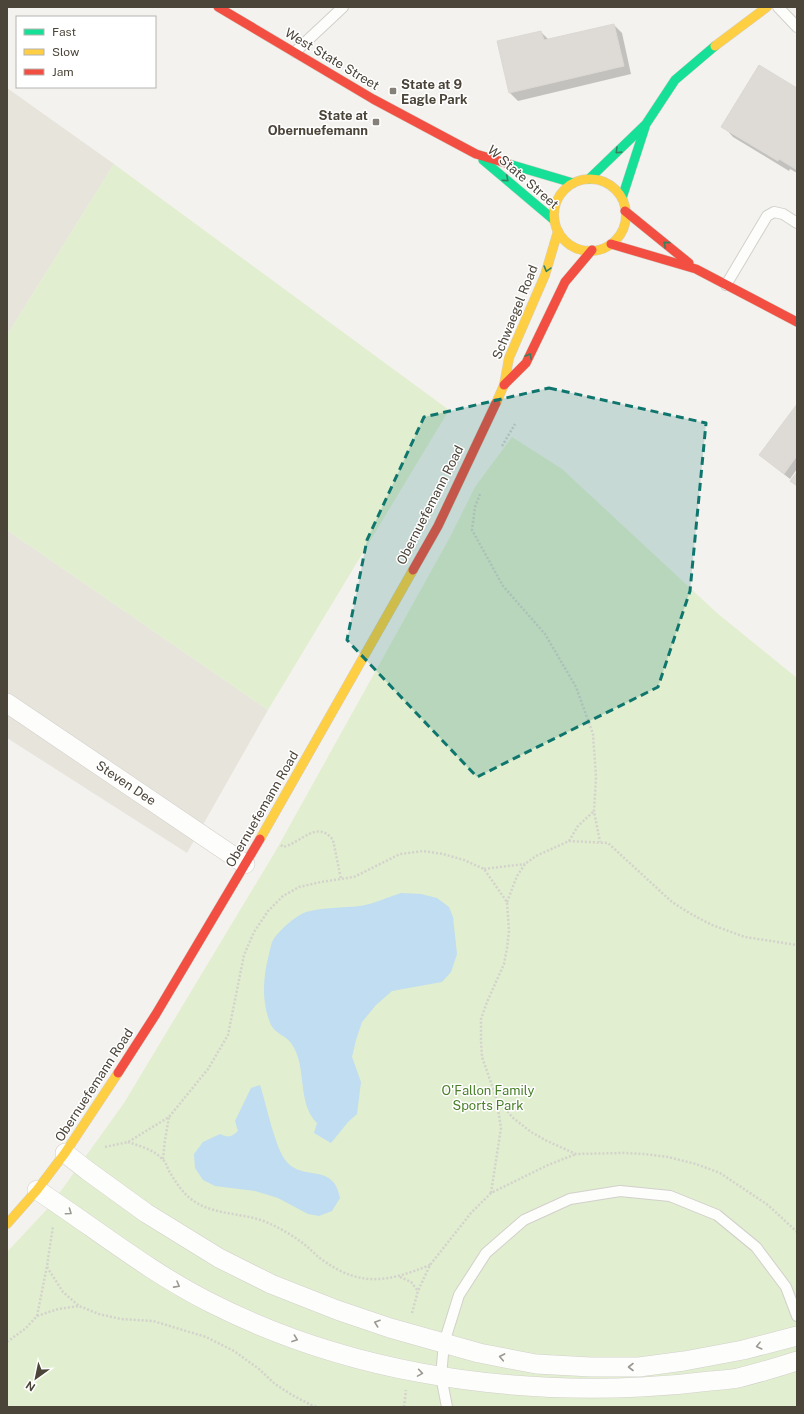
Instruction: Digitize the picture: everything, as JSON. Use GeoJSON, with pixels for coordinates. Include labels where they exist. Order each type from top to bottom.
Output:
{"type":"FeatureCollection","features":[{"type":"Feature","properties":{"kind":"street","name":"West State Street"},"geometry":{"type":"LineString","coordinates":[[218,7],[373,98],[476,154]]}},
{"type":"Feature","properties":{"kind":"street"},"geometry":{"type":"LineString","coordinates":[[589,179],[646,124],[676,80],[718,44],[767,7]]}},
{"type":"Feature","properties":{"kind":"street"},"geometry":{"type":"LineString","coordinates":[[622,198],[646,124]]}},
{"type":"Feature","properties":{"kind":"street","name":"W State Street"},"geometry":{"type":"LineString","coordinates":[[476,154],[573,183]]}},
{"type":"Feature","properties":{"kind":"street","name":"W State Street"},"geometry":{"type":"LineString","coordinates":[[476,154],[554,220]]}},
{"type":"Feature","properties":{"kind":"street"},"geometry":{"type":"LineString","coordinates":[[589,179],[607,183],[622,198],[625,211],[624,224],[620,235],[610,244],[602,248],[582,250],[572,246],[564,240],[558,231],[554,220],[555,205],[561,192],[573,183],[580,180],[589,179]]}},
{"type":"Feature","properties":{"kind":"street"},"geometry":{"type":"LineString","coordinates":[[625,211],[696,269]]}},
{"type":"Feature","properties":{"kind":"street","name":"Schwaegel Road"},"geometry":{"type":"LineString","coordinates":[[504,385],[509,358],[545,274],[558,231]]}},
{"type":"Feature","properties":{"kind":"street"},"geometry":{"type":"LineString","coordinates":[[610,244],[696,269],[797,322]]}},
{"type":"Feature","properties":{"kind":"street","name":"Schwaegel Road"},"geometry":{"type":"LineString","coordinates":[[504,385],[526,363],[565,282],[592,250]]}},
{"type":"Feature","properties":{"kind":"street","name":"Obernuefemann Road"},"geometry":{"type":"LineString","coordinates":[[7,1224],[37,1190],[66,1153],[156,1014],[245,864],[438,526],[504,385]]}},
{"type":"Feature","properties":{"kind":"street","name":"Steven Dee"},"geometry":{"type":"LineString","coordinates":[[7,703],[245,864]]}},
{"type":"Feature","properties":{"kind":"street"},"geometry":{"type":"LineString","coordinates":[[66,1153],[146,1213],[220,1258],[271,1284],[337,1310],[411,1334],[479,1353],[536,1364],[591,1367],[639,1367],[684,1361],[743,1350],[797,1336]]}},
{"type":"Feature","properties":{"kind":"street"},"geometry":{"type":"LineString","coordinates":[[37,1190],[162,1277],[210,1303],[264,1328],[331,1352],[407,1371],[492,1383],[554,1388],[620,1388],[671,1386],[737,1378],[797,1361]]}},
{"type":"Feature","properties":{"kind":"lane"},"geometry":{"type":"LineString","coordinates":[[778,7],[797,27]]}},
{"type":"Feature","properties":{"kind":"lane"},"geometry":{"type":"LineString","coordinates":[[295,52],[341,8]]}},
{"type":"Feature","properties":{"kind":"lane"},"geometry":{"type":"LineString","coordinates":[[726,284],[767,216],[774,212],[783,214],[797,223]]}},
{"type":"Feature","properties":{"kind":"lane"},"geometry":{"type":"LineString","coordinates":[[446,1407],[441,1376],[444,1343],[459,1295],[486,1253],[524,1220],[570,1199],[620,1191],[670,1196],[717,1215],[756,1246],[786,1287],[797,1316]]}},
{"type":"Feature","properties":{"kind":"path"},"geometry":{"type":"LineString","coordinates":[[500,450],[515,424]]}},
{"type":"Feature","properties":{"kind":"path"},"geometry":{"type":"LineString","coordinates":[[482,489],[475,507],[472,530],[503,586],[545,634],[576,687],[593,734],[596,777],[594,811],[600,842]]}},
{"type":"Feature","properties":{"kind":"path"},"geometry":{"type":"LineString","coordinates":[[569,841],[578,826],[594,811]]}},
{"type":"Feature","properties":{"kind":"path"},"geometry":{"type":"LineString","coordinates":[[279,844],[283,847],[290,845],[298,839],[314,832],[321,831],[329,834],[333,840],[341,879]]}},
{"type":"Feature","properties":{"kind":"path"},"geometry":{"type":"LineString","coordinates":[[491,1193],[501,1128],[496,1097],[482,1057],[481,1019],[504,964],[509,931],[507,902],[511,889],[525,864],[536,856],[569,841],[608,843],[672,902],[691,914],[712,925],[745,937],[797,944]]}},
{"type":"Feature","properties":{"kind":"path"},"geometry":{"type":"LineString","coordinates":[[105,1147],[128,1142],[169,1117],[208,1069],[228,1035],[244,955],[254,932],[268,911],[284,896],[299,888],[321,882],[354,877],[400,854],[423,851],[443,854],[464,860],[484,870],[507,902]]}},
{"type":"Feature","properties":{"kind":"path"},"geometry":{"type":"LineString","coordinates":[[484,870],[525,864]]}},
{"type":"Feature","properties":{"kind":"path"},"geometry":{"type":"LineString","coordinates":[[496,1097],[512,1116],[531,1132],[576,1154]]}},
{"type":"Feature","properties":{"kind":"path"},"geometry":{"type":"LineString","coordinates":[[163,1160],[169,1117]]}},
{"type":"Feature","properties":{"kind":"path"},"geometry":{"type":"LineString","coordinates":[[128,1142],[147,1149],[163,1160],[178,1187],[192,1200],[207,1208],[247,1216],[265,1222],[282,1230],[304,1244],[323,1261],[358,1278],[377,1280],[400,1276],[430,1265]]}},
{"type":"Feature","properties":{"kind":"path"},"geometry":{"type":"LineString","coordinates":[[411,1334],[412,1310],[418,1291],[430,1265],[471,1213],[491,1193],[576,1154],[645,1154],[696,1164],[720,1173],[745,1189],[768,1205],[797,1232]]}},
{"type":"Feature","properties":{"kind":"path"},"geometry":{"type":"LineString","coordinates":[[37,1316],[53,1226]]}},
{"type":"Feature","properties":{"kind":"path"},"geometry":{"type":"LineString","coordinates":[[47,1266],[63,1292],[79,1306],[99,1314],[121,1319],[153,1322],[206,1338],[234,1351],[259,1368],[275,1384],[292,1395],[318,1407]]}},
{"type":"Feature","properties":{"kind":"path"},"geometry":{"type":"LineString","coordinates":[[400,1276],[411,1282],[418,1291]]}},
{"type":"Feature","properties":{"kind":"path"},"geometry":{"type":"LineString","coordinates":[[7,1342],[26,1328],[37,1316],[58,1309],[79,1306]]}},
{"type":"Feature","properties":{"kind":"path"},"geometry":{"type":"LineString","coordinates":[[404,1407],[407,1371]]}},
{"type":"Feature","properties":{"kind":"highlighted area"},"geometry":{"type":"Polygon","coordinates":[[[549,388],[706,423],[690,591],[658,687],[477,777],[347,640],[367,540],[424,417],[549,388]]]}},
{"type":"Feature","properties":{"kind":"shaded area"},"geometry":{"type":"Polygon","coordinates":[[[7,88],[114,164],[7,335],[7,88]]]}},
{"type":"Feature","properties":{"kind":"shaded area"},"geometry":{"type":"Polygon","coordinates":[[[7,530],[268,710],[187,853],[7,738],[7,530]]]}},
{"type":"Feature","properties":{"kind":"green space"},"geometry":{"type":"Polygon","coordinates":[[[114,164],[449,410],[268,710],[7,530],[7,335],[114,164]]]}},
{"type":"Feature","properties":{"kind":"green space","name":"O'Fallon Family Sports Park"},"geometry":{"type":"Polygon","coordinates":[[[512,437],[562,469],[717,613],[797,678],[797,1407],[7,1407],[7,1252],[50,1206],[124,1103],[275,852],[449,539],[475,487],[512,437]]]}},
{"type":"Feature","properties":{"kind":"water"},"geometry":{"type":"Polygon","coordinates":[[[401,893],[421,894],[437,898],[449,907],[453,917],[457,954],[451,972],[442,982],[392,991],[376,1005],[362,1022],[352,1057],[361,1082],[357,1114],[348,1122],[331,1143],[314,1133],[317,1123],[306,1105],[296,1052],[291,1043],[273,1028],[268,1016],[264,998],[264,981],[272,943],[274,938],[287,925],[306,912],[326,908],[365,905],[401,893]]]}},
{"type":"Feature","properties":{"kind":"water"},"geometry":{"type":"Polygon","coordinates":[[[260,1085],[278,1146],[286,1161],[301,1171],[325,1176],[337,1187],[340,1198],[332,1211],[319,1216],[308,1214],[278,1198],[255,1191],[215,1186],[203,1180],[195,1168],[194,1154],[203,1142],[220,1134],[232,1136],[238,1131],[235,1121],[251,1088],[260,1085]]]}},
{"type":"Feature","properties":{"kind":"building"},"geometry":{"type":"Polygon","coordinates":[[[614,24],[624,66],[509,93],[497,41],[541,31],[544,40],[614,24]]]}},
{"type":"Feature","properties":{"kind":"building"},"geometry":{"type":"Polygon","coordinates":[[[759,65],[797,88],[797,170],[779,159],[778,161],[721,127],[759,65]]]}},
{"type":"Feature","properties":{"kind":"building"},"geometry":{"type":"Polygon","coordinates":[[[797,404],[797,456],[784,474],[759,455],[797,404]]]}},
{"type":"Feature","properties":{"kind":"building"},"geometry":{"type":"Polygon","coordinates":[[[797,472],[797,486],[790,481],[797,472]]]}},
{"type":"Feature","properties":{"kind":"traffic: fast"},"geometry":{"type":"LineString","coordinates":[[589,179],[646,124],[675,80],[715,46]]}},
{"type":"Feature","properties":{"kind":"traffic: fast"},"geometry":{"type":"LineString","coordinates":[[622,198],[645,127]]}},
{"type":"Feature","properties":{"kind":"traffic: fast"},"geometry":{"type":"LineString","coordinates":[[483,160],[554,220]]}},
{"type":"Feature","properties":{"kind":"traffic: fast"},"geometry":{"type":"LineString","coordinates":[[509,164],[573,183]]}},
{"type":"Feature","properties":{"kind":"traffic: slow"},"geometry":{"type":"LineString","coordinates":[[715,46],[767,7]]}},
{"type":"Feature","properties":{"kind":"traffic: slow"},"geometry":{"type":"LineString","coordinates":[[590,179],[610,185],[620,195],[626,215],[620,235],[610,245],[590,251],[570,245],[560,235],[554,215],[560,195],[570,185],[590,179]]}},
{"type":"Feature","properties":{"kind":"traffic: slow"},"geometry":{"type":"LineString","coordinates":[[496,403],[504,385],[509,358],[545,275],[558,231]]}},
{"type":"Feature","properties":{"kind":"traffic: slow"},"geometry":{"type":"LineString","coordinates":[[260,839],[413,570]]}},
{"type":"Feature","properties":{"kind":"traffic: slow"},"geometry":{"type":"LineString","coordinates":[[7,1224],[37,1190],[65,1153],[118,1073]]}},
{"type":"Feature","properties":{"kind":"traffic: jam"},"geometry":{"type":"LineString","coordinates":[[218,7],[373,99],[476,154],[509,164]]}},
{"type":"Feature","properties":{"kind":"traffic: jam"},"geometry":{"type":"LineString","coordinates":[[625,211],[689,263]]}},
{"type":"Feature","properties":{"kind":"traffic: jam"},"geometry":{"type":"LineString","coordinates":[[611,244],[696,269],[797,322]]}},
{"type":"Feature","properties":{"kind":"traffic: jam"},"geometry":{"type":"LineString","coordinates":[[504,385],[526,363],[565,282],[592,250]]}},
{"type":"Feature","properties":{"kind":"traffic: jam"},"geometry":{"type":"LineString","coordinates":[[413,570],[438,526],[496,403]]}},
{"type":"Feature","properties":{"kind":"traffic: jam"},"geometry":{"type":"LineString","coordinates":[[118,1073],[156,1014],[260,839]]}},
{"type":"Feature","properties":{"kind":"place","name":"State at 9 Eagle Park"},"geometry":{"type":"Point","coordinates":[393,91]}},
{"type":"Feature","properties":{"kind":"place","name":"State at Obernuefemann"},"geometry":{"type":"Point","coordinates":[376,122]}}]}
